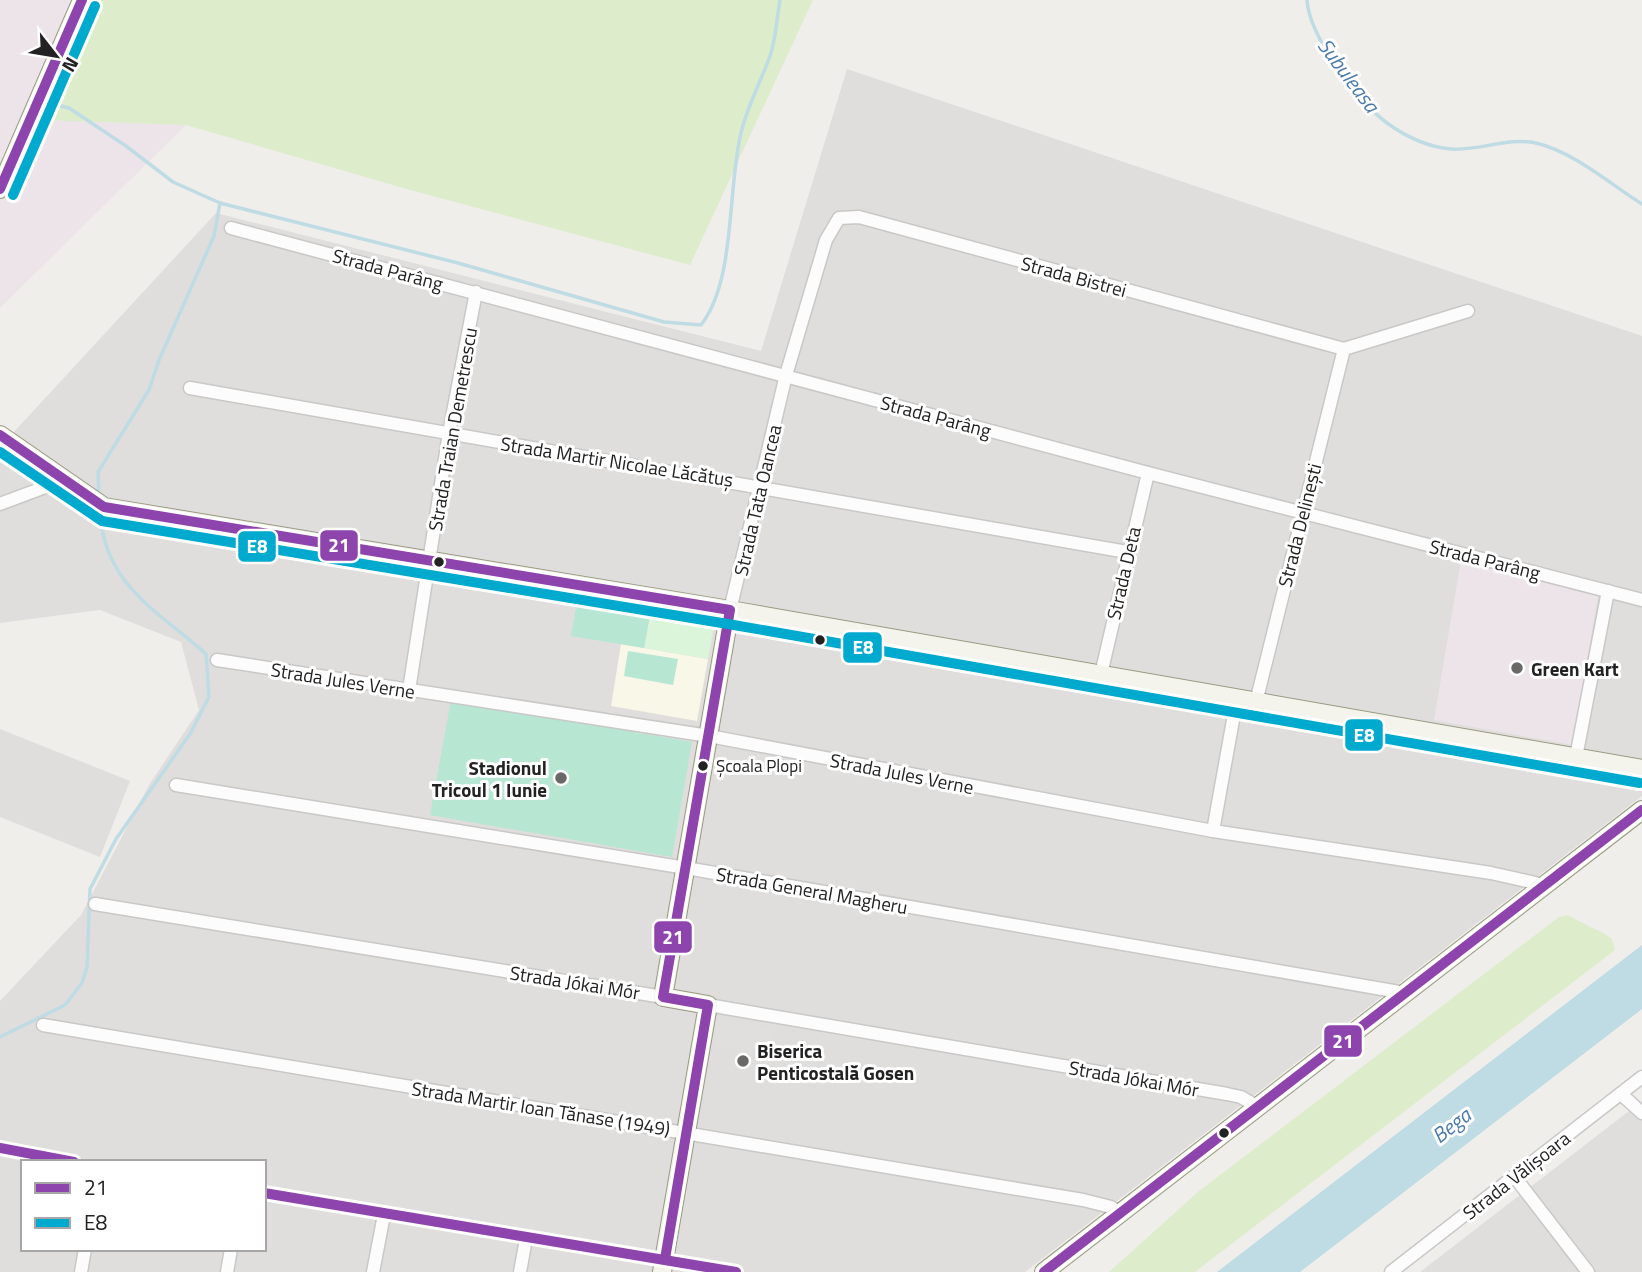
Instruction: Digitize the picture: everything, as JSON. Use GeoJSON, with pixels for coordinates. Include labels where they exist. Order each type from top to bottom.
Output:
{"type":"FeatureCollection","features":[{"type":"Feature","properties":{"kind":"street"},"geometry":{"type":"LineString","coordinates":[[0,189],[82,0]]}},
{"type":"Feature","properties":{"kind":"street","name":"Strada Bistrei"},"geometry":{"type":"LineString","coordinates":[[786,376],[826,240],[839,218],[849,217],[1343,349]]}},
{"type":"Feature","properties":{"kind":"street","name":"Strada Parâng"},"geometry":{"type":"LineString","coordinates":[[231,228],[1147,473],[1642,600]]}},
{"type":"Feature","properties":{"kind":"street","name":"Strada Traian Demetrescu"},"geometry":{"type":"LineString","coordinates":[[409,690],[449,433],[477,292]]}},
{"type":"Feature","properties":{"kind":"street"},"geometry":{"type":"LineString","coordinates":[[1343,349],[1468,311]]}},
{"type":"Feature","properties":{"kind":"street","name":"Strada Delinești"},"geometry":{"type":"LineString","coordinates":[[1256,702],[1343,349]]}},
{"type":"Feature","properties":{"kind":"street","name":"Strada Tata Oancea"},"geometry":{"type":"LineString","coordinates":[[663,996],[730,610],[786,376]]}},
{"type":"Feature","properties":{"kind":"street","name":"Strada Martir Nicolae Lăcătuș"},"geometry":{"type":"LineString","coordinates":[[190,388],[760,485],[1127,552]]}},
{"type":"Feature","properties":{"kind":"street"},"geometry":{"type":"LineString","coordinates":[[0,435],[104,507],[730,610],[1642,769]]}},
{"type":"Feature","properties":{"kind":"street"},"geometry":{"type":"LineString","coordinates":[[0,504],[48,485],[57,473]]}},
{"type":"Feature","properties":{"kind":"street","name":"Strada Deta"},"geometry":{"type":"LineString","coordinates":[[1101,674],[1147,473]]}},
{"type":"Feature","properties":{"kind":"street"},"geometry":{"type":"LineString","coordinates":[[1576,757],[1608,590]]}},
{"type":"Feature","properties":{"kind":"street","name":"Strada Jules Verne"},"geometry":{"type":"LineString","coordinates":[[217,660],[709,736],[1213,831],[1491,873],[1544,885]]}},
{"type":"Feature","properties":{"kind":"street"},"geometry":{"type":"LineString","coordinates":[[1213,831],[1237,698]]}},
{"type":"Feature","properties":{"kind":"street","name":"Strada General Magheru"},"geometry":{"type":"LineString","coordinates":[[176,785],[686,868],[1405,993]]}},
{"type":"Feature","properties":{"kind":"street"},"geometry":{"type":"LineString","coordinates":[[1044,1272],[1642,810]]}},
{"type":"Feature","properties":{"kind":"street","name":"Strada Jókai Mór"},"geometry":{"type":"LineString","coordinates":[[95,904],[663,996],[1227,1094],[1241,1097],[1258,1107]]}},
{"type":"Feature","properties":{"kind":"street"},"geometry":{"type":"LineString","coordinates":[[663,1266],[708,1005]]}},
{"type":"Feature","properties":{"kind":"street","name":"Strada Martir Ioan Tănase (1949)"},"geometry":{"type":"LineString","coordinates":[[43,1025],[1083,1200],[1111,1207],[1120,1213]]}},
{"type":"Feature","properties":{"kind":"street","name":"Strada Vălișoara"},"geometry":{"type":"LineString","coordinates":[[1391,1272],[1406,1268],[1514,1176],[1642,1077]]}},
{"type":"Feature","properties":{"kind":"street"},"geometry":{"type":"LineString","coordinates":[[1620,1094],[1642,1113]]}},
{"type":"Feature","properties":{"kind":"street"},"geometry":{"type":"LineString","coordinates":[[0,1148],[64,1160]]}},
{"type":"Feature","properties":{"kind":"street"},"geometry":{"type":"LineString","coordinates":[[1514,1176],[1588,1272]]}},
{"type":"Feature","properties":{"kind":"street"},"geometry":{"type":"LineString","coordinates":[[266,1193],[663,1266],[736,1272]]}},
{"type":"Feature","properties":{"kind":"street"},"geometry":{"type":"LineString","coordinates":[[373,1272],[384,1215]]}},
{"type":"Feature","properties":{"kind":"street"},"geometry":{"type":"LineString","coordinates":[[520,1272],[526,1239]]}},
{"type":"Feature","properties":{"kind":"street"},"geometry":{"type":"LineString","coordinates":[[81,1272],[85,1251]]}},
{"type":"Feature","properties":{"kind":"street"},"geometry":{"type":"LineString","coordinates":[[227,1272],[231,1251]]}},
{"type":"Feature","properties":{"kind":"shaded area"},"geometry":{"type":"Polygon","coordinates":[[[0,0],[72,0],[25,113],[43,120],[186,125],[0,308],[0,0]]]}},
{"type":"Feature","properties":{"kind":"shaded area"},"geometry":{"type":"Polygon","coordinates":[[[847,69],[1642,336],[1642,796],[1025,1272],[0,1272],[0,1001],[81,915],[149,785],[199,710],[181,642],[100,610],[0,623],[0,447],[216,213],[761,351],[847,69]]]}},
{"type":"Feature","properties":{"kind":"shaded area"},"geometry":{"type":"Polygon","coordinates":[[[1461,560],[1598,595],[1573,745],[1434,720],[1461,560]]]}},
{"type":"Feature","properties":{"kind":"shaded area"},"geometry":{"type":"Polygon","coordinates":[[[621,644],[708,659],[697,721],[611,706],[621,644]]]}},
{"type":"Feature","properties":{"kind":"shaded area"},"geometry":{"type":"Polygon","coordinates":[[[0,729],[130,781],[100,857],[0,817],[0,729]]]}},
{"type":"Feature","properties":{"kind":"shaded area"},"geometry":{"type":"Polygon","coordinates":[[[718,1018],[773,1028],[768,1055],[713,1045],[718,1018]]]}},
{"type":"Feature","properties":{"kind":"shaded area"},"geometry":{"type":"Polygon","coordinates":[[[1642,1101],[1642,1272],[1420,1272],[1642,1101]]]}},
{"type":"Feature","properties":{"kind":"green space"},"geometry":{"type":"Polygon","coordinates":[[[72,0],[813,0],[690,265],[410,190],[186,125],[43,120],[25,113],[72,0]]]}},
{"type":"Feature","properties":{"kind":"green space"},"geometry":{"type":"Polygon","coordinates":[[[578,597],[651,609],[644,648],[571,636],[578,597]]]}},
{"type":"Feature","properties":{"kind":"green space"},"geometry":{"type":"Polygon","coordinates":[[[651,609],[715,620],[708,659],[644,648],[651,609]]]}},
{"type":"Feature","properties":{"kind":"green space"},"geometry":{"type":"Polygon","coordinates":[[[628,651],[678,659],[673,685],[624,676],[628,651]]]}},
{"type":"Feature","properties":{"kind":"green space","name":"Stadionul Tricoul 1 Iunie"},"geometry":{"type":"Polygon","coordinates":[[[451,700],[692,742],[672,857],[430,815],[451,700]]]}},
{"type":"Feature","properties":{"kind":"green space"},"geometry":{"type":"Polygon","coordinates":[[[1568,915],[1612,939],[1615,950],[1195,1272],[1109,1272],[1199,1191],[1559,917],[1568,915]]]}},
{"type":"Feature","properties":{"kind":"water","name":"Bega"},"geometry":{"type":"Polygon","coordinates":[[[1642,945],[1642,1009],[1300,1272],[1217,1272],[1642,945]]]}},
{"type":"Feature","properties":{"kind":"waterway"},"geometry":{"type":"LineString","coordinates":[[56,105],[69,108],[173,182],[220,203],[458,263],[664,322],[701,325],[720,284],[741,133],[771,53],[780,0]]}},
{"type":"Feature","properties":{"kind":"waterway","name":"Subuleasa"},"geometry":{"type":"LineString","coordinates":[[1307,0],[1316,31],[1349,84],[1375,113],[1401,132],[1425,143],[1451,149],[1515,142],[1550,147],[1578,161],[1642,204]]}},
{"type":"Feature","properties":{"kind":"waterway"},"geometry":{"type":"LineString","coordinates":[[99,497],[98,472],[149,390],[159,360],[214,236],[220,203]]}},
{"type":"Feature","properties":{"kind":"waterway"},"geometry":{"type":"LineString","coordinates":[[0,1037],[65,1005],[82,983],[87,967],[90,889],[116,839],[190,734],[209,697],[206,654],[152,609],[123,578],[104,537],[100,512]]}},
{"type":"Feature","properties":{"kind":"transit line","name":"21"},"geometry":{"type":"LineString","coordinates":[[0,189],[82,0]]}},
{"type":"Feature","properties":{"kind":"transit line","name":"E8"},"geometry":{"type":"LineString","coordinates":[[13,195],[95,6]]}},
{"type":"Feature","properties":{"kind":"transit line","name":"21"},"geometry":{"type":"LineString","coordinates":[[0,435],[104,507],[730,610],[663,997],[708,1005],[665,1259]]}},
{"type":"Feature","properties":{"kind":"transit line","name":"E8"},"geometry":{"type":"LineString","coordinates":[[0,452],[102,521],[728,624],[1640,783]]}},
{"type":"Feature","properties":{"kind":"transit line","name":"21"},"geometry":{"type":"LineString","coordinates":[[1044,1272],[1642,810]]}},
{"type":"Feature","properties":{"kind":"transit line","name":"21"},"geometry":{"type":"LineString","coordinates":[[0,1148],[63,1160]]}},
{"type":"Feature","properties":{"kind":"transit line","name":"21"},"geometry":{"type":"LineString","coordinates":[[266,1193],[736,1272]]}},
{"type":"Feature","properties":{"kind":"place","name":"Green Kart"},"geometry":{"type":"Point","coordinates":[1517,668]}},
{"type":"Feature","properties":{"kind":"place","name":"Școala Plopi"},"geometry":{"type":"Point","coordinates":[703,766]}},
{"type":"Feature","properties":{"kind":"place","name":"Stadionul Tricoul 1 Iunie"},"geometry":{"type":"Point","coordinates":[561,778]}},
{"type":"Feature","properties":{"kind":"place","name":"Biserica Penticostală Gosen"},"geometry":{"type":"Point","coordinates":[743,1061]}}]}
